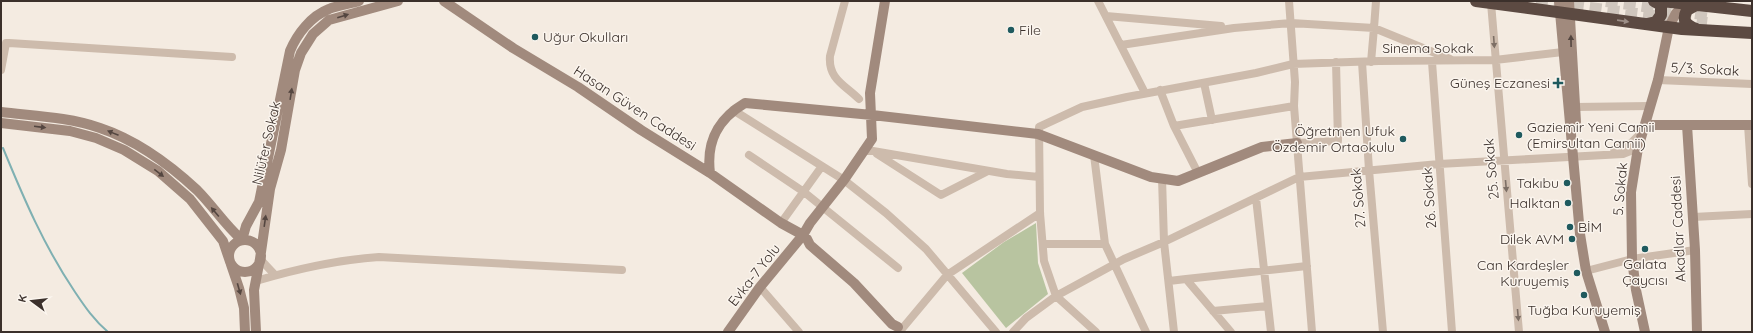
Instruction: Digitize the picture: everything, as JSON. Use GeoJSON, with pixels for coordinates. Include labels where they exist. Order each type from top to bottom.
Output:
{"type":"FeatureCollection","features":[{"type":"Feature","properties":{"kind":"highway"},"geometry":{"type":"LineString","coordinates":[[1476,1],[1523,8],[1563,9],[1669,27],[1752,19]]}},
{"type":"Feature","properties":{"kind":"highway"},"geometry":{"type":"LineString","coordinates":[[1523,8],[1536,7],[1541,1]]}},
{"type":"Feature","properties":{"kind":"highway"},"geometry":{"type":"LineString","coordinates":[[1647,24],[1656,22],[1661,15],[1660,5],[1654,1]]}},
{"type":"Feature","properties":{"kind":"highway"},"geometry":{"type":"LineString","coordinates":[[1662,1],[1752,10]]}},
{"type":"Feature","properties":{"kind":"highway"},"geometry":{"type":"LineString","coordinates":[[1685,4],[1686,10],[1684,18],[1685,23],[1689,27],[1704,23],[1752,27]]}},
{"type":"Feature","properties":{"kind":"highway"},"geometry":{"type":"LineString","coordinates":[[1704,23],[1752,33]]}},
{"type":"Feature","properties":{"kind":"street","name":"Nilüfer Sokak"},"geometry":{"type":"LineString","coordinates":[[242,240],[246,226],[260,202],[290,52],[295,40],[317,15],[329,8],[359,1]]}},
{"type":"Feature","properties":{"kind":"street","name":"Hasan Güven Caddesi"},"geometry":{"type":"LineString","coordinates":[[445,1],[513,48],[578,87],[641,130],[710,173],[781,223],[805,237],[813,239],[851,271],[896,319],[900,330]]}},
{"type":"Feature","properties":{"kind":"street"},"geometry":{"type":"LineString","coordinates":[[845,1],[829,63],[834,77],[859,99]]}},
{"type":"Feature","properties":{"kind":"street"},"geometry":{"type":"LineString","coordinates":[[872,114],[870,93],[885,1]]}},
{"type":"Feature","properties":{"kind":"street"},"geometry":{"type":"LineString","coordinates":[[1098,1],[1145,93]]}},
{"type":"Feature","properties":{"kind":"street"},"geometry":{"type":"LineString","coordinates":[[1289,1],[1295,82],[1294,106],[1312,332]]}},
{"type":"Feature","properties":{"kind":"street"},"geometry":{"type":"LineString","coordinates":[[1371,62],[1376,1]]}},
{"type":"Feature","properties":{"kind":"street"},"geometry":{"type":"LineString","coordinates":[[1569,1],[1563,9],[1563,52],[1576,154]]}},
{"type":"Feature","properties":{"kind":"street","name":"Nilüfer Sokak"},"geometry":{"type":"LineString","coordinates":[[256,332],[254,290],[270,189],[281,150],[295,70],[301,53],[311,37],[329,20],[395,2]]}},
{"type":"Feature","properties":{"kind":"street","name":"25. Sokak"},"geometry":{"type":"LineString","coordinates":[[1491,3],[1503,160],[1519,332]]}},
{"type":"Feature","properties":{"kind":"street"},"geometry":{"type":"LineString","coordinates":[[1669,27],[1676,13],[1685,4]]}},
{"type":"Feature","properties":{"kind":"street"},"geometry":{"type":"LineString","coordinates":[[1563,9],[1571,54],[1575,107],[1580,234],[1586,271],[1606,332]]}},
{"type":"Feature","properties":{"kind":"street"},"geometry":{"type":"LineString","coordinates":[[1106,16],[1234,28]]}},
{"type":"Feature","properties":{"kind":"street"},"geometry":{"type":"LineString","coordinates":[[1121,45],[1234,28],[1291,23],[1374,28],[1454,61]]}},
{"type":"Feature","properties":{"kind":"street","name":"5. Sokak"},"geometry":{"type":"LineString","coordinates":[[1645,332],[1636,290],[1632,259],[1631,192],[1638,148],[1658,80],[1669,27]]}},
{"type":"Feature","properties":{"kind":"street"},"geometry":{"type":"LineString","coordinates":[[1,70],[2,48],[6,43],[232,57]]}},
{"type":"Feature","properties":{"kind":"street","name":"Sinema Sokak"},"geometry":{"type":"LineString","coordinates":[[1038,134],[1038,127],[1082,107],[1160,90],[1256,73],[1293,64],[1495,60],[1563,52]]}},
{"type":"Feature","properties":{"kind":"street"},"geometry":{"type":"LineString","coordinates":[[710,173],[708,160],[712,140],[719,125],[733,110],[745,103],[872,114],[1038,134],[1151,177],[1178,181],[1262,147],[1338,140],[1336,62]]}},
{"type":"Feature","properties":{"kind":"street","name":"27. Sokak"},"geometry":{"type":"LineString","coordinates":[[1362,62],[1369,170],[1383,332]]}},
{"type":"Feature","properties":{"kind":"street","name":"26. Sokak"},"geometry":{"type":"LineString","coordinates":[[1432,62],[1452,332]]}},
{"type":"Feature","properties":{"kind":"street","name":"5/3. Sokak"},"geometry":{"type":"LineString","coordinates":[[1658,80],[1752,84]]}},
{"type":"Feature","properties":{"kind":"street"},"geometry":{"type":"LineString","coordinates":[[1204,82],[1212,120]]}},
{"type":"Feature","properties":{"kind":"street"},"geometry":{"type":"LineString","coordinates":[[1160,90],[1174,126],[1198,173]]}},
{"type":"Feature","properties":{"kind":"street"},"geometry":{"type":"LineString","coordinates":[[1174,126],[1294,106]]}},
{"type":"Feature","properties":{"kind":"street"},"geometry":{"type":"LineString","coordinates":[[1575,107],[1650,106]]}},
{"type":"Feature","properties":{"kind":"street"},"geometry":{"type":"LineString","coordinates":[[733,110],[844,180],[886,213],[926,249],[996,332]]}},
{"type":"Feature","properties":{"kind":"street"},"geometry":{"type":"LineString","coordinates":[[1,112],[72,121],[100,128],[129,140],[164,163],[198,191],[230,230],[242,240]]}},
{"type":"Feature","properties":{"kind":"street","name":"Evka-7 Yolu"},"geometry":{"type":"LineString","coordinates":[[728,332],[760,287],[805,237],[810,223],[868,151],[872,139],[872,114]]}},
{"type":"Feature","properties":{"kind":"street"},"geometry":{"type":"LineString","coordinates":[[1,122],[70,131],[96,138],[124,150],[158,171],[190,199],[222,242],[239,288],[244,308],[245,332]]}},
{"type":"Feature","properties":{"kind":"street"},"geometry":{"type":"LineString","coordinates":[[1014,332],[1026,318],[1056,296],[1114,264],[1164,242],[1300,176],[1576,154],[1623,148],[1633,142],[1644,128],[1687,125],[1750,125],[1752,184]]}},
{"type":"Feature","properties":{"kind":"street","name":"Akadlar Caddesi"},"geometry":{"type":"LineString","coordinates":[[1687,125],[1695,250],[1697,332]]}},
{"type":"Feature","properties":{"kind":"street"},"geometry":{"type":"LineString","coordinates":[[1038,134],[1040,214],[1044,261],[1056,296],[1096,332]]}},
{"type":"Feature","properties":{"kind":"street"},"geometry":{"type":"LineString","coordinates":[[1576,154],[1623,154],[1638,148]]}},
{"type":"Feature","properties":{"kind":"street"},"geometry":{"type":"LineString","coordinates":[[868,151],[988,171],[1039,177]]}},
{"type":"Feature","properties":{"kind":"street"},"geometry":{"type":"LineString","coordinates":[[868,151],[941,195],[988,171]]}},
{"type":"Feature","properties":{"kind":"street"},"geometry":{"type":"LineString","coordinates":[[749,155],[804,192],[898,268]]}},
{"type":"Feature","properties":{"kind":"street"},"geometry":{"type":"LineString","coordinates":[[1094,155],[1105,244],[1146,332]]}},
{"type":"Feature","properties":{"kind":"street"},"geometry":{"type":"LineString","coordinates":[[781,223],[822,166]]}},
{"type":"Feature","properties":{"kind":"street"},"geometry":{"type":"LineString","coordinates":[[1162,178],[1164,242],[1174,332]]}},
{"type":"Feature","properties":{"kind":"street"},"geometry":{"type":"LineString","coordinates":[[1256,198],[1271,332]]}},
{"type":"Feature","properties":{"kind":"street"},"geometry":{"type":"LineString","coordinates":[[900,330],[948,275],[1040,214]]}},
{"type":"Feature","properties":{"kind":"street"},"geometry":{"type":"LineString","coordinates":[[1693,217],[1752,214]]}},
{"type":"Feature","properties":{"kind":"street"},"geometry":{"type":"LineString","coordinates":[[242,240],[247,240],[256,245],[260,254],[260,259],[254,268],[245,271],[235,268],[229,260],[229,255],[233,245],[242,240]]}},
{"type":"Feature","properties":{"kind":"street"},"geometry":{"type":"LineString","coordinates":[[1043,244],[1105,244]]}},
{"type":"Feature","properties":{"kind":"street"},"geometry":{"type":"LineString","coordinates":[[1586,271],[1632,259],[1695,250]]}},
{"type":"Feature","properties":{"kind":"street"},"geometry":{"type":"LineString","coordinates":[[256,281],[275,275],[352,259],[379,257],[622,270]]}},
{"type":"Feature","properties":{"kind":"street"},"geometry":{"type":"LineString","coordinates":[[260,259],[275,275]]}},
{"type":"Feature","properties":{"kind":"street"},"geometry":{"type":"LineString","coordinates":[[1169,281],[1307,266]]}},
{"type":"Feature","properties":{"kind":"street"},"geometry":{"type":"LineString","coordinates":[[1186,279],[1231,332]]}},
{"type":"Feature","properties":{"kind":"street"},"geometry":{"type":"LineString","coordinates":[[760,287],[799,332]]}},
{"type":"Feature","properties":{"kind":"street"},"geometry":{"type":"LineString","coordinates":[[1213,311],[1268,306]]}},
{"type":"Feature","properties":{"kind":"green space"},"geometry":{"type":"Polygon","coordinates":[[[1036,223],[1038,263],[1048,294],[1006,328],[962,273],[1004,242],[1036,223]]]}},
{"type":"Feature","properties":{"kind":"waterway"},"geometry":{"type":"LineString","coordinates":[[3,148],[44,240],[64,275],[86,308],[98,323],[108,332]]}},
{"type":"Feature","properties":{"kind":"tunnel"},"geometry":{"type":"LineString","coordinates":[[1536,1],[1707,23]]}},
{"type":"Feature","properties":{"kind":"tunnel"},"geometry":{"type":"LineString","coordinates":[[1606,1],[1709,15]]}},
{"type":"Feature","properties":{"kind":"place","name":"File"},"geometry":{"type":"Point","coordinates":[1011,30]}},
{"type":"Feature","properties":{"kind":"place","name":"Uğur Okulları"},"geometry":{"type":"Point","coordinates":[535,37]}},
{"type":"Feature","properties":{"kind":"place","name":"Güneş Eczanesi"},"geometry":{"type":"Point","coordinates":[1558,83]}},
{"type":"Feature","properties":{"kind":"place","name":"Gaziemir Yeni Camii (Emirsultan Camii)"},"geometry":{"type":"Point","coordinates":[1519,135]}},
{"type":"Feature","properties":{"kind":"place","name":"Öğretmen Ufuk Özdemir Ortaokulu"},"geometry":{"type":"Point","coordinates":[1403,139]}},
{"type":"Feature","properties":{"kind":"place","name":"Takıbu"},"geometry":{"type":"Point","coordinates":[1567,183]}},
{"type":"Feature","properties":{"kind":"place","name":"Halktan"},"geometry":{"type":"Point","coordinates":[1568,203]}},
{"type":"Feature","properties":{"kind":"place","name":"BİM"},"geometry":{"type":"Point","coordinates":[1570,227]}},
{"type":"Feature","properties":{"kind":"place","name":"Dilek AVM"},"geometry":{"type":"Point","coordinates":[1572,239]}},
{"type":"Feature","properties":{"kind":"place","name":"Galata Çaycısı"},"geometry":{"type":"Point","coordinates":[1645,249]}},
{"type":"Feature","properties":{"kind":"place","name":"Can Kardeşler Kuruyemiş"},"geometry":{"type":"Point","coordinates":[1577,273]}},
{"type":"Feature","properties":{"kind":"place","name":"Tuğba Kuruyemiş"},"geometry":{"type":"Point","coordinates":[1584,295]}}]}
